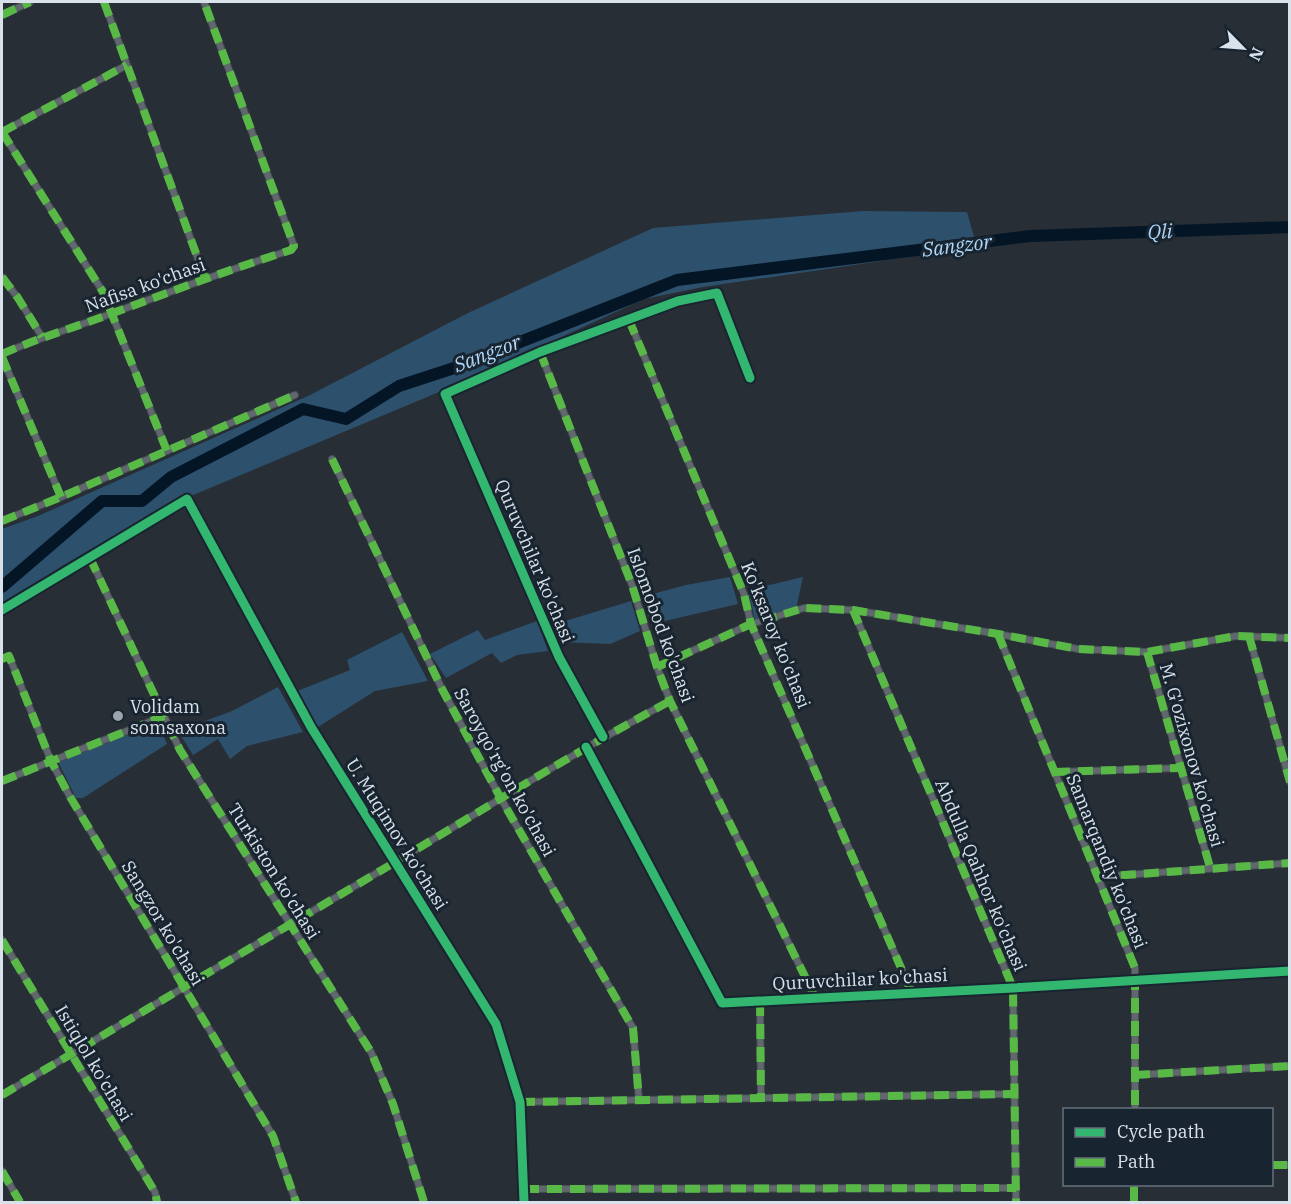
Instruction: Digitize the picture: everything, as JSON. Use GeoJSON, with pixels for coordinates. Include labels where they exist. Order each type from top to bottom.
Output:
{"type":"FeatureCollection","features":[{"type":"Feature","properties":{"kind":"street"},"geometry":{"type":"LineString","coordinates":[[2,15],[30,2]]}},
{"type":"Feature","properties":{"kind":"street"},"geometry":{"type":"LineString","coordinates":[[104,2],[205,278]]}},
{"type":"Feature","properties":{"kind":"street","name":"Nafisa ko'chasi"},"geometry":{"type":"LineString","coordinates":[[2,356],[42,337],[111,314],[205,278],[291,250],[294,246],[204,2]]}},
{"type":"Feature","properties":{"kind":"street"},"geometry":{"type":"LineString","coordinates":[[127,65],[2,132],[103,292],[167,451]]}},
{"type":"Feature","properties":{"kind":"street"},"geometry":{"type":"LineString","coordinates":[[2,277],[42,337]]}},
{"type":"Feature","properties":{"kind":"street"},"geometry":{"type":"LineString","coordinates":[[540,352],[678,301],[717,293],[750,378]]}},
{"type":"Feature","properties":{"kind":"street","name":"Ko'ksaroy ko'chasi"},"geometry":{"type":"LineString","coordinates":[[629,320],[744,594],[751,624],[912,993]]}},
{"type":"Feature","properties":{"kind":"street","name":"Quruvchilar ko'chasi"},"geometry":{"type":"LineString","coordinates":[[540,352],[445,394],[559,657],[603,737]]}},
{"type":"Feature","properties":{"kind":"street","name":"Islomobod ko'chasi"},"geometry":{"type":"LineString","coordinates":[[540,352],[633,585],[657,667],[670,701],[814,999]]}},
{"type":"Feature","properties":{"kind":"street"},"geometry":{"type":"LineString","coordinates":[[2,356],[61,497]]}},
{"type":"Feature","properties":{"kind":"street"},"geometry":{"type":"LineString","coordinates":[[2,521],[296,395]]}},
{"type":"Feature","properties":{"kind":"street","name":"Saroyqo'rg'on ko'chasi"},"geometry":{"type":"LineString","coordinates":[[332,459],[442,689],[500,797],[633,1028],[639,1100]]}},
{"type":"Feature","properties":{"kind":"street","name":"U. Muqimov ko'chasi"},"geometry":{"type":"LineString","coordinates":[[90,558],[187,499],[311,727],[496,1024],[520,1102],[524,1203]]}},
{"type":"Feature","properties":{"kind":"street"},"geometry":{"type":"LineString","coordinates":[[2,610],[90,558]]}},
{"type":"Feature","properties":{"kind":"street","name":"Turkiston ko'chasi"},"geometry":{"type":"LineString","coordinates":[[90,558],[180,750],[371,1052],[393,1104],[424,1203]]}},
{"type":"Feature","properties":{"kind":"street"},"geometry":{"type":"LineString","coordinates":[[657,667],[751,624],[804,608],[853,610],[1078,649],[1147,652],[1236,636],[1290,638]]}},
{"type":"Feature","properties":{"kind":"street","name":"Abdulla Qahhor ko'chasi"},"geometry":{"type":"LineString","coordinates":[[853,610],[1013,988],[1016,1203]]}},
{"type":"Feature","properties":{"kind":"street","name":"Samarqandiy ko'chasi"},"geometry":{"type":"LineString","coordinates":[[998,634],[1135,968],[1135,1108]]}},
{"type":"Feature","properties":{"kind":"street"},"geometry":{"type":"LineString","coordinates":[[1249,636],[1290,782]]}},
{"type":"Feature","properties":{"kind":"street","name":"M. G'ozixonov ko'chasi"},"geometry":{"type":"LineString","coordinates":[[1147,652],[1209,867]]}},
{"type":"Feature","properties":{"kind":"street","name":"Sangzor ko'chasi"},"geometry":{"type":"LineString","coordinates":[[2,659],[9,656],[51,762],[69,795],[273,1136],[297,1203]]}},
{"type":"Feature","properties":{"kind":"street"},"geometry":{"type":"LineString","coordinates":[[2,1095],[185,988],[500,797],[670,701]]}},
{"type":"Feature","properties":{"kind":"street"},"geometry":{"type":"LineString","coordinates":[[2,781],[164,716]]}},
{"type":"Feature","properties":{"kind":"street","name":"Quruvchilar ko'chasi"},"geometry":{"type":"LineString","coordinates":[[586,747],[722,1003],[1290,971]]}},
{"type":"Feature","properties":{"kind":"street"},"geometry":{"type":"LineString","coordinates":[[1055,772],[1180,768]]}},
{"type":"Feature","properties":{"kind":"street"},"geometry":{"type":"LineString","coordinates":[[1098,877],[1290,862]]}},
{"type":"Feature","properties":{"kind":"street","name":"Istiqlol ko'chasi"},"geometry":{"type":"LineString","coordinates":[[2,940],[154,1192],[157,1203]]}},
{"type":"Feature","properties":{"kind":"street"},"geometry":{"type":"LineString","coordinates":[[760,1001],[760,1098]]}},
{"type":"Feature","properties":{"kind":"street"},"geometry":{"type":"LineString","coordinates":[[1135,1075],[1290,1066]]}},
{"type":"Feature","properties":{"kind":"street"},"geometry":{"type":"LineString","coordinates":[[520,1102],[1014,1094]]}},
{"type":"Feature","properties":{"kind":"street"},"geometry":{"type":"LineString","coordinates":[[1273,1165],[1290,1165]]}},
{"type":"Feature","properties":{"kind":"street"},"geometry":{"type":"LineString","coordinates":[[2,1171],[20,1203]]}},
{"type":"Feature","properties":{"kind":"street"},"geometry":{"type":"LineString","coordinates":[[1134,1186],[1134,1203]]}},
{"type":"Feature","properties":{"kind":"street"},"geometry":{"type":"LineString","coordinates":[[524,1189],[1016,1188]]}},
{"type":"Feature","properties":{"kind":"shaded area"},"geometry":{"type":"Polygon","coordinates":[[[863,211],[967,212],[977,247],[703,287],[644,299],[470,379],[167,506],[62,566],[33,587],[2,605],[2,529],[38,516],[310,395],[468,313],[653,228],[863,211]]]}},
{"type":"Feature","properties":{"kind":"shaded area"},"geometry":{"type":"Polygon","coordinates":[[[730,577],[738,604],[652,624],[641,597],[686,585],[730,577]]]}},
{"type":"Feature","properties":{"kind":"shaded area"},"geometry":{"type":"Polygon","coordinates":[[[803,577],[796,609],[755,620],[748,590],[803,577]]]}},
{"type":"Feature","properties":{"kind":"shaded area"},"geometry":{"type":"Polygon","coordinates":[[[631,601],[640,631],[610,644],[558,642],[552,625],[631,601]]]}},
{"type":"Feature","properties":{"kind":"shaded area"},"geometry":{"type":"Polygon","coordinates":[[[537,621],[548,651],[517,655],[501,663],[492,653],[446,678],[430,654],[478,630],[485,640],[537,621]]]}},
{"type":"Feature","properties":{"kind":"shaded area"},"geometry":{"type":"Polygon","coordinates":[[[402,632],[428,681],[375,691],[318,727],[295,692],[350,670],[347,660],[402,632]]]}},
{"type":"Feature","properties":{"kind":"shaded area"},"geometry":{"type":"Polygon","coordinates":[[[278,687],[303,732],[247,746],[230,759],[218,739],[193,755],[178,731],[232,711],[278,687]]]}},
{"type":"Feature","properties":{"kind":"shaded area"},"geometry":{"type":"Polygon","coordinates":[[[158,723],[167,744],[83,798],[76,798],[58,762],[158,723]]]}},
{"type":"Feature","properties":{"kind":"waterway","name":"Sangzor"},"geometry":{"type":"LineString","coordinates":[[2,587],[102,501],[142,501],[171,477],[303,409],[346,419],[399,386],[454,368],[677,280],[1030,236],[1290,227]]}},
{"type":"Feature","properties":{"kind":"marked path"},"geometry":{"type":"LineString","coordinates":[[2,15],[30,2]]}},
{"type":"Feature","properties":{"kind":"marked path"},"geometry":{"type":"LineString","coordinates":[[104,2],[205,278]]}},
{"type":"Feature","properties":{"kind":"marked path"},"geometry":{"type":"LineString","coordinates":[[2,354],[202,280],[291,250],[294,246],[204,2]]}},
{"type":"Feature","properties":{"kind":"marked path"},"geometry":{"type":"LineString","coordinates":[[2,132],[127,65]]}},
{"type":"Feature","properties":{"kind":"marked path"},"geometry":{"type":"LineString","coordinates":[[2,132],[103,292],[167,451]]}},
{"type":"Feature","properties":{"kind":"marked path"},"geometry":{"type":"LineString","coordinates":[[2,277],[42,337]]}},
{"type":"Feature","properties":{"kind":"marked path"},"geometry":{"type":"LineString","coordinates":[[629,320],[744,594],[751,624],[912,993]]}},
{"type":"Feature","properties":{"kind":"marked path"},"geometry":{"type":"LineString","coordinates":[[540,352],[632,585],[670,701],[814,999]]}},
{"type":"Feature","properties":{"kind":"marked path"},"geometry":{"type":"LineString","coordinates":[[2,357],[61,497]]}},
{"type":"Feature","properties":{"kind":"marked path"},"geometry":{"type":"LineString","coordinates":[[2,521],[295,395]]}},
{"type":"Feature","properties":{"kind":"marked path"},"geometry":{"type":"LineString","coordinates":[[332,459],[442,689],[500,797],[633,1028],[639,1100]]}},
{"type":"Feature","properties":{"kind":"marked path"},"geometry":{"type":"LineString","coordinates":[[90,558],[180,750],[371,1052],[393,1104],[424,1202]]}},
{"type":"Feature","properties":{"kind":"marked path"},"geometry":{"type":"LineString","coordinates":[[657,667],[751,624],[804,608],[853,610],[1078,649],[1147,652],[1236,636],[1290,638]]}},
{"type":"Feature","properties":{"kind":"marked path"},"geometry":{"type":"LineString","coordinates":[[853,610],[1013,988],[1016,1202]]}},
{"type":"Feature","properties":{"kind":"marked path"},"geometry":{"type":"LineString","coordinates":[[998,634],[1135,968],[1135,1108]]}},
{"type":"Feature","properties":{"kind":"marked path"},"geometry":{"type":"LineString","coordinates":[[1249,636],[1290,782]]}},
{"type":"Feature","properties":{"kind":"marked path"},"geometry":{"type":"LineString","coordinates":[[1147,652],[1210,867]]}},
{"type":"Feature","properties":{"kind":"marked path"},"geometry":{"type":"LineString","coordinates":[[2,659],[9,656],[51,761],[69,795],[273,1136],[296,1202]]}},
{"type":"Feature","properties":{"kind":"marked path"},"geometry":{"type":"LineString","coordinates":[[2,1095],[565,760],[670,701]]}},
{"type":"Feature","properties":{"kind":"marked path"},"geometry":{"type":"LineString","coordinates":[[2,781],[164,716]]}},
{"type":"Feature","properties":{"kind":"marked path"},"geometry":{"type":"LineString","coordinates":[[1055,772],[1180,768]]}},
{"type":"Feature","properties":{"kind":"marked path"},"geometry":{"type":"LineString","coordinates":[[1098,877],[1290,863]]}},
{"type":"Feature","properties":{"kind":"marked path"},"geometry":{"type":"LineString","coordinates":[[2,940],[155,1192],[157,1202]]}},
{"type":"Feature","properties":{"kind":"marked path"},"geometry":{"type":"LineString","coordinates":[[760,1001],[761,1098]]}},
{"type":"Feature","properties":{"kind":"marked path"},"geometry":{"type":"LineString","coordinates":[[1135,1075],[1290,1066]]}},
{"type":"Feature","properties":{"kind":"marked path"},"geometry":{"type":"LineString","coordinates":[[520,1102],[1014,1094]]}},
{"type":"Feature","properties":{"kind":"marked path"},"geometry":{"type":"LineString","coordinates":[[1273,1165],[1290,1165]]}},
{"type":"Feature","properties":{"kind":"marked path"},"geometry":{"type":"LineString","coordinates":[[2,1171],[20,1202]]}},
{"type":"Feature","properties":{"kind":"marked path"},"geometry":{"type":"LineString","coordinates":[[1134,1186],[1134,1202]]}},
{"type":"Feature","properties":{"kind":"marked path"},"geometry":{"type":"LineString","coordinates":[[524,1189],[1016,1188]]}},
{"type":"Feature","properties":{"kind":"cycle path"},"geometry":{"type":"LineString","coordinates":[[603,737],[559,657],[445,394],[540,352],[678,301],[717,293],[750,378]]}},
{"type":"Feature","properties":{"kind":"cycle path"},"geometry":{"type":"LineString","coordinates":[[2,610],[187,499],[311,727],[496,1024],[520,1102],[524,1202]]}},
{"type":"Feature","properties":{"kind":"cycle path"},"geometry":{"type":"LineString","coordinates":[[586,747],[722,1003],[1290,971]]}},
{"type":"Feature","properties":{"kind":"place","name":"Volidam somsaxona"},"geometry":{"type":"Point","coordinates":[118,716]}},
{"type":"Feature","properties":{"kind":"water label","name":"Qli"},"geometry":{"type":"Point","coordinates":[1160,231]}}]}
